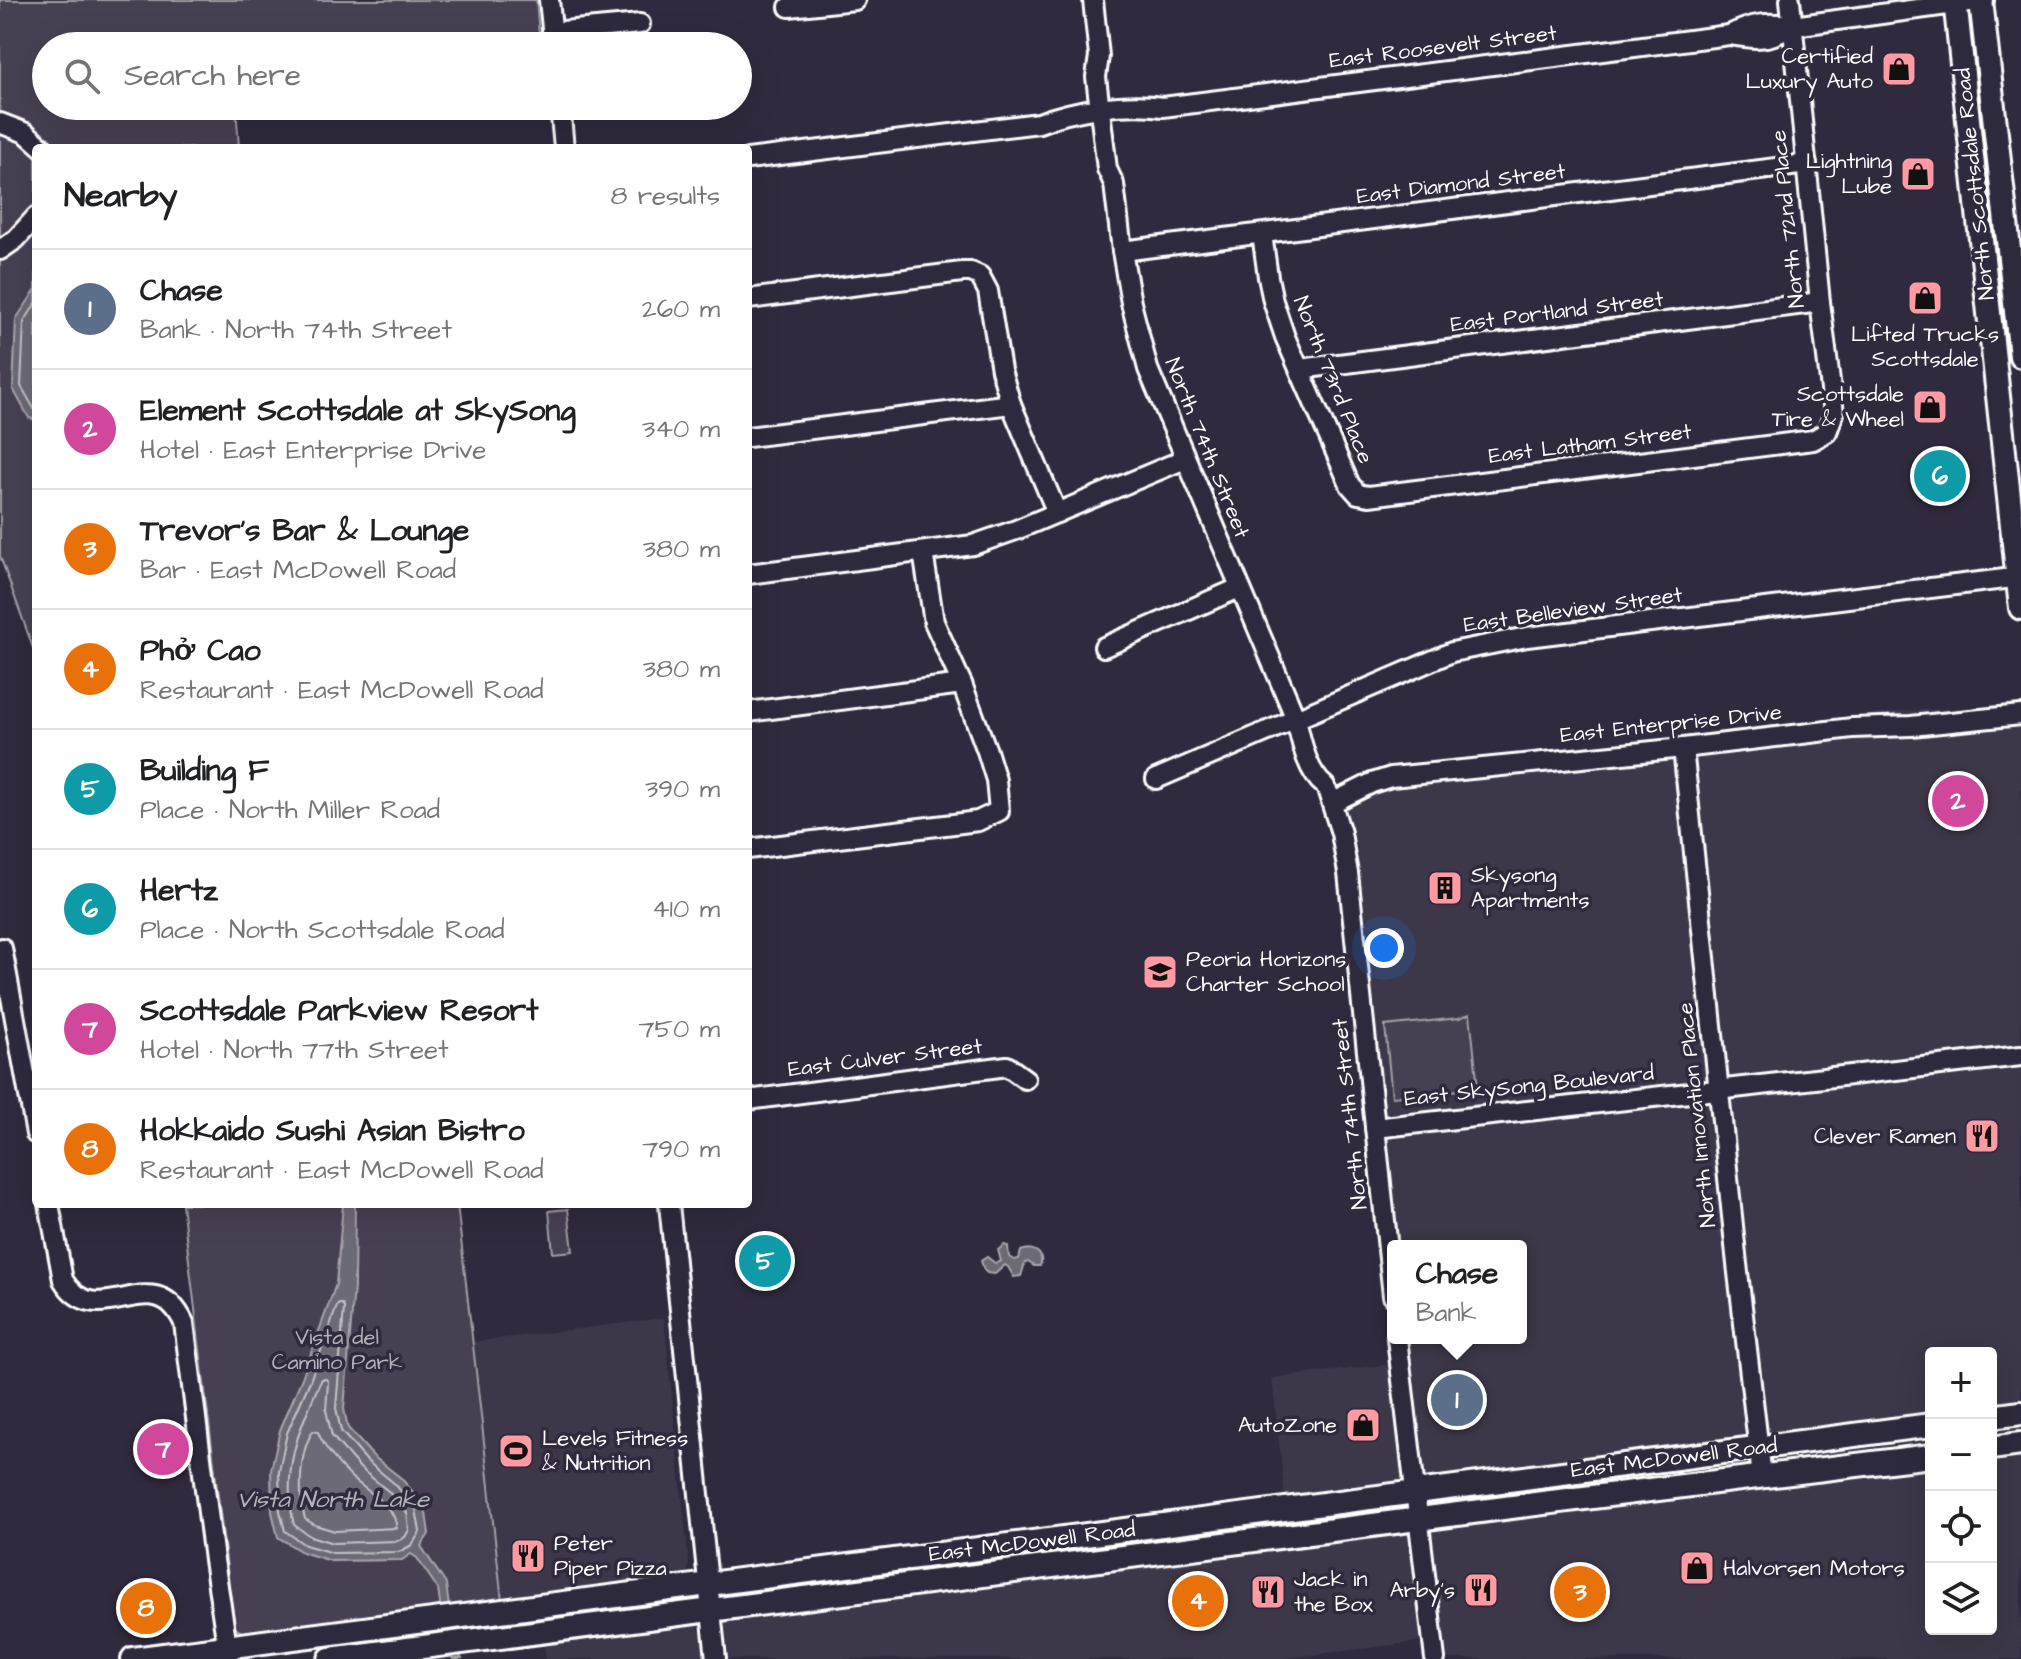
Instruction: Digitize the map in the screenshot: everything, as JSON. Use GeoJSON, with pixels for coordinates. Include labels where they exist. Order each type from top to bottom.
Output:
{"type":"FeatureCollection","features":[{"type":"Feature","properties":{"kind":"main road","name":"North Scottsdale Road"},"geometry":{"type":"LineString","coordinates":[[1982,0],[2021,356]]}},
{"type":"Feature","properties":{"kind":"main road","name":"North Scottsdale Road"},"geometry":{"type":"LineString","coordinates":[[1955,2],[2021,608]]}},
{"type":"Feature","properties":{"kind":"main road"},"geometry":{"type":"LineString","coordinates":[[1997,1416],[2021,1413]]}},
{"type":"Feature","properties":{"kind":"main road","name":"East McDowell Road"},"geometry":{"type":"LineString","coordinates":[[133,1659],[228,1653],[345,1631],[1925,1426]]}},
{"type":"Feature","properties":{"kind":"main road"},"geometry":{"type":"LineString","coordinates":[[1997,1447],[2021,1444]]}},
{"type":"Feature","properties":{"kind":"main road","name":"East McDowell Road"},"geometry":{"type":"LineString","coordinates":[[339,1658],[1925,1457]]}},
{"type":"Feature","properties":{"kind":"street"},"geometry":{"type":"LineString","coordinates":[[549,0],[552,32]]}},
{"type":"Feature","properties":{"kind":"street"},"geometry":{"type":"LineString","coordinates":[[789,7],[855,0]]}},
{"type":"Feature","properties":{"kind":"street","name":"North 74th Street"},"geometry":{"type":"LineString","coordinates":[[1093,0],[1099,56],[1107,75],[1107,169],[1114,184],[1131,303],[1148,369],[1296,719],[1310,736],[1326,775],[1328,795],[1341,833],[1347,860],[1387,1240]]}},
{"type":"Feature","properties":{"kind":"street","name":"North 72nd Place"},"geometry":{"type":"LineString","coordinates":[[1790,0],[1834,413],[1827,432]]}},
{"type":"Feature","properties":{"kind":"street","name":"East Roosevelt Street"},"geometry":{"type":"LineString","coordinates":[[752,159],[1039,123],[1062,126],[1106,114],[1143,115],[1163,107],[1729,35],[1752,39],[1776,36],[1793,26],[1982,0]]}},
{"type":"Feature","properties":{"kind":"street"},"geometry":{"type":"LineString","coordinates":[[594,32],[640,24]]}},
{"type":"Feature","properties":{"kind":"street"},"geometry":{"type":"LineString","coordinates":[[561,120],[564,144]]}},
{"type":"Feature","properties":{"kind":"street"},"geometry":{"type":"LineString","coordinates":[[0,123],[26,133],[38,144]]}},
{"type":"Feature","properties":{"kind":"street","name":"East Diamond Street"},"geometry":{"type":"LineString","coordinates":[[1122,251],[1807,164]]}},
{"type":"Feature","properties":{"kind":"street"},"geometry":{"type":"LineString","coordinates":[[0,250],[16,239],[32,221]]}},
{"type":"Feature","properties":{"kind":"street","name":"North 73rd Place"},"geometry":{"type":"LineString","coordinates":[[1262,234],[1273,301],[1285,337],[1350,485],[1358,494]]}},
{"type":"Feature","properties":{"kind":"street"},"geometry":{"type":"LineString","coordinates":[[752,298],[962,272],[980,276],[988,291],[1001,370],[1011,404],[1057,513]]}},
{"type":"Feature","properties":{"kind":"street","name":"East Portland Street"},"geometry":{"type":"LineString","coordinates":[[1300,369],[1820,302]]}},
{"type":"Feature","properties":{"kind":"street"},"geometry":{"type":"LineString","coordinates":[[752,436],[1011,404]]}},
{"type":"Feature","properties":{"kind":"street","name":"East Latham Street"},"geometry":{"type":"LineString","coordinates":[[1358,494],[1369,496],[1813,440],[1827,432]]}},
{"type":"Feature","properties":{"kind":"street"},"geometry":{"type":"LineString","coordinates":[[752,573],[973,545],[1185,459]]}},
{"type":"Feature","properties":{"kind":"street"},"geometry":{"type":"LineString","coordinates":[[752,849],[978,821],[999,811],[996,780],[987,751],[934,622],[923,552]]}},
{"type":"Feature","properties":{"kind":"street","name":"East Belleview Street"},"geometry":{"type":"LineString","coordinates":[[1156,779],[1452,652],[1543,635],[2020,577]]}},
{"type":"Feature","properties":{"kind":"street"},"geometry":{"type":"LineString","coordinates":[[1104,647],[1239,588]]}},
{"type":"Feature","properties":{"kind":"street"},"geometry":{"type":"LineString","coordinates":[[752,711],[962,684]]}},
{"type":"Feature","properties":{"kind":"street","name":"East Enterprise Drive"},"geometry":{"type":"LineString","coordinates":[[1328,795],[1391,777],[1852,728],[1911,726],[2021,715]]}},
{"type":"Feature","properties":{"kind":"street","name":"North Innovation Place"},"geometry":{"type":"LineString","coordinates":[[1683,748],[1762,1477]]}},
{"type":"Feature","properties":{"kind":"street"},"geometry":{"type":"LineString","coordinates":[[2,948],[32,1112]]}},
{"type":"Feature","properties":{"kind":"street","name":"East SkySong Boulevard"},"geometry":{"type":"LineString","coordinates":[[1375,1128],[2021,1056]]}},
{"type":"Feature","properties":{"kind":"street","name":"East Culver Street"},"geometry":{"type":"LineString","coordinates":[[752,1099],[1007,1066],[1025,1079]]}},
{"type":"Feature","properties":{"kind":"street"},"geometry":{"type":"LineString","coordinates":[[50,1208],[63,1280],[69,1291],[89,1302],[157,1295],[179,1312],[184,1323],[228,1653]]}},
{"type":"Feature","properties":{"kind":"street"},"geometry":{"type":"LineString","coordinates":[[669,1208],[716,1659]]}},
{"type":"Feature","properties":{"kind":"street"},"geometry":{"type":"LineString","coordinates":[[1398,1344],[1435,1659]]}},
{"type":"Feature","properties":{"kind":"shaded area"},"geometry":{"type":"Polygon","coordinates":[[[2019,705],[2021,1403],[1997,1406],[1997,1347],[1925,1347],[1925,1416],[1423,1483],[1409,1344],[1527,1344],[1527,1240],[1398,1240],[1357,846],[1335,791],[1383,771],[1904,711],[2019,705]]]}},
{"type":"Feature","properties":{"kind":"shaded area"},"geometry":{"type":"Polygon","coordinates":[[[664,1318],[689,1565],[687,1571],[678,1578],[502,1601],[472,1342],[664,1318]]]}},
{"type":"Feature","properties":{"kind":"shaded area"},"geometry":{"type":"Polygon","coordinates":[[[1392,1364],[1406,1485],[1285,1499],[1272,1378],[1392,1364]]]}},
{"type":"Feature","properties":{"kind":"shaded area"},"geometry":{"type":"Polygon","coordinates":[[[2021,1455],[2021,1659],[1444,1659],[1441,1639],[1279,1659],[729,1659],[724,1619],[1925,1467],[1925,1635],[1997,1635],[1997,1458],[2021,1455]]]}},
{"type":"Feature","properties":{"kind":"shaded area"},"geometry":{"type":"Polygon","coordinates":[[[691,1623],[701,1633],[704,1659],[546,1659],[543,1642],[691,1623]]]}},
{"type":"Feature","properties":{"kind":"green space"},"geometry":{"type":"Polygon","coordinates":[[[0,0],[536,0],[539,32],[32,32],[32,120],[237,120],[239,144],[32,144],[32,645],[0,556],[0,0]]]}},
{"type":"Feature","properties":{"kind":"green space"},"geometry":{"type":"Polygon","coordinates":[[[1470,1014],[1478,1088],[1392,1097],[1385,1026],[1459,1018],[1470,1014]]]}},
{"type":"Feature","properties":{"kind":"green space","name":"Vista del Camino Park"},"geometry":{"type":"Polygon","coordinates":[[[182,1208],[457,1208],[502,1601],[246,1634],[234,1625],[182,1208]]]}},
{"type":"Feature","properties":{"kind":"green space"},"geometry":{"type":"Polygon","coordinates":[[[568,1209],[573,1251],[553,1253],[549,1211],[568,1209]]]}},
{"type":"Feature","properties":{"kind":"water"},"geometry":{"type":"Polygon","coordinates":[[[32,295],[32,419],[13,389],[16,319],[32,295]]]}},
{"type":"Feature","properties":{"kind":"water","name":"Vista North Lake"},"geometry":{"type":"Polygon","coordinates":[[[343,1208],[355,1208],[354,1287],[344,1409],[348,1428],[373,1456],[401,1478],[425,1506],[429,1534],[421,1546],[446,1584],[454,1645],[462,1659],[453,1659],[446,1645],[438,1589],[411,1554],[402,1560],[331,1561],[302,1552],[278,1537],[272,1512],[271,1470],[280,1430],[336,1284],[343,1208]]]}},
{"type":"Feature","properties":{"kind":"water"},"geometry":{"type":"Polygon","coordinates":[[[1004,1245],[1008,1246],[1009,1257],[1014,1260],[1019,1259],[1021,1251],[1030,1249],[1037,1252],[1041,1257],[1040,1266],[1025,1263],[1021,1276],[1014,1277],[1005,1265],[995,1274],[987,1273],[981,1261],[987,1257],[995,1263],[1001,1261],[998,1250],[1004,1245]]]}},
{"type":"Feature","properties":{"kind":"place","name":"Certified Luxury Auto"},"geometry":{"type":"Point","coordinates":[1899,69]}},
{"type":"Feature","properties":{"kind":"place","name":"Lightning Lube"},"geometry":{"type":"Point","coordinates":[1918,174]}},
{"type":"Feature","properties":{"kind":"place","name":"Lifted Trucks Scottsdale"},"geometry":{"type":"Point","coordinates":[1925,298]}},
{"type":"Feature","properties":{"kind":"place","name":"Scottsdale Tire & Wheel"},"geometry":{"type":"Point","coordinates":[1930,407]}},
{"type":"Feature","properties":{"kind":"place","name":"Hertz"},"geometry":{"type":"Point","coordinates":[1940,476]}},
{"type":"Feature","properties":{"kind":"place","name":"Element Scottsdale at SkySong"},"geometry":{"type":"Point","coordinates":[1958,801]}},
{"type":"Feature","properties":{"kind":"place","name":"Skysong Apartments"},"geometry":{"type":"Point","coordinates":[1445,888]}},
{"type":"Feature","properties":{"kind":"place","name":"Peoria Horizons Charter School"},"geometry":{"type":"Point","coordinates":[1160,972]}},
{"type":"Feature","properties":{"kind":"place","name":"Clever Ramen"},"geometry":{"type":"Point","coordinates":[1982,1136]}},
{"type":"Feature","properties":{"kind":"place","name":"Building F"},"geometry":{"type":"Point","coordinates":[765,1261]}},
{"type":"Feature","properties":{"kind":"place","name":"Chase"},"geometry":{"type":"Point","coordinates":[1457,1400]}},
{"type":"Feature","properties":{"kind":"place","name":"AutoZone"},"geometry":{"type":"Point","coordinates":[1363,1425]}},
{"type":"Feature","properties":{"kind":"place","name":"Scottsdale Parkview Resort"},"geometry":{"type":"Point","coordinates":[163,1449]}},
{"type":"Feature","properties":{"kind":"place","name":"Levels Fitness & Nutrition"},"geometry":{"type":"Point","coordinates":[516,1451]}},
{"type":"Feature","properties":{"kind":"place","name":"Peter Piper Pizza"},"geometry":{"type":"Point","coordinates":[528,1556]}},
{"type":"Feature","properties":{"kind":"place","name":"Halvorsen Motors"},"geometry":{"type":"Point","coordinates":[1697,1568]}},
{"type":"Feature","properties":{"kind":"place","name":"Arby's"},"geometry":{"type":"Point","coordinates":[1481,1590]}},
{"type":"Feature","properties":{"kind":"place","name":"Jack in the Box"},"geometry":{"type":"Point","coordinates":[1268,1592]}},
{"type":"Feature","properties":{"kind":"place","name":"Trevor's Bar & Lounge"},"geometry":{"type":"Point","coordinates":[1580,1592]}},
{"type":"Feature","properties":{"kind":"place","name":"Phở Cao"},"geometry":{"type":"Point","coordinates":[1198,1601]}},
{"type":"Feature","properties":{"kind":"place","name":"Hokkaido Sushi Asian Bistro"},"geometry":{"type":"Point","coordinates":[146,1608]}}]}
